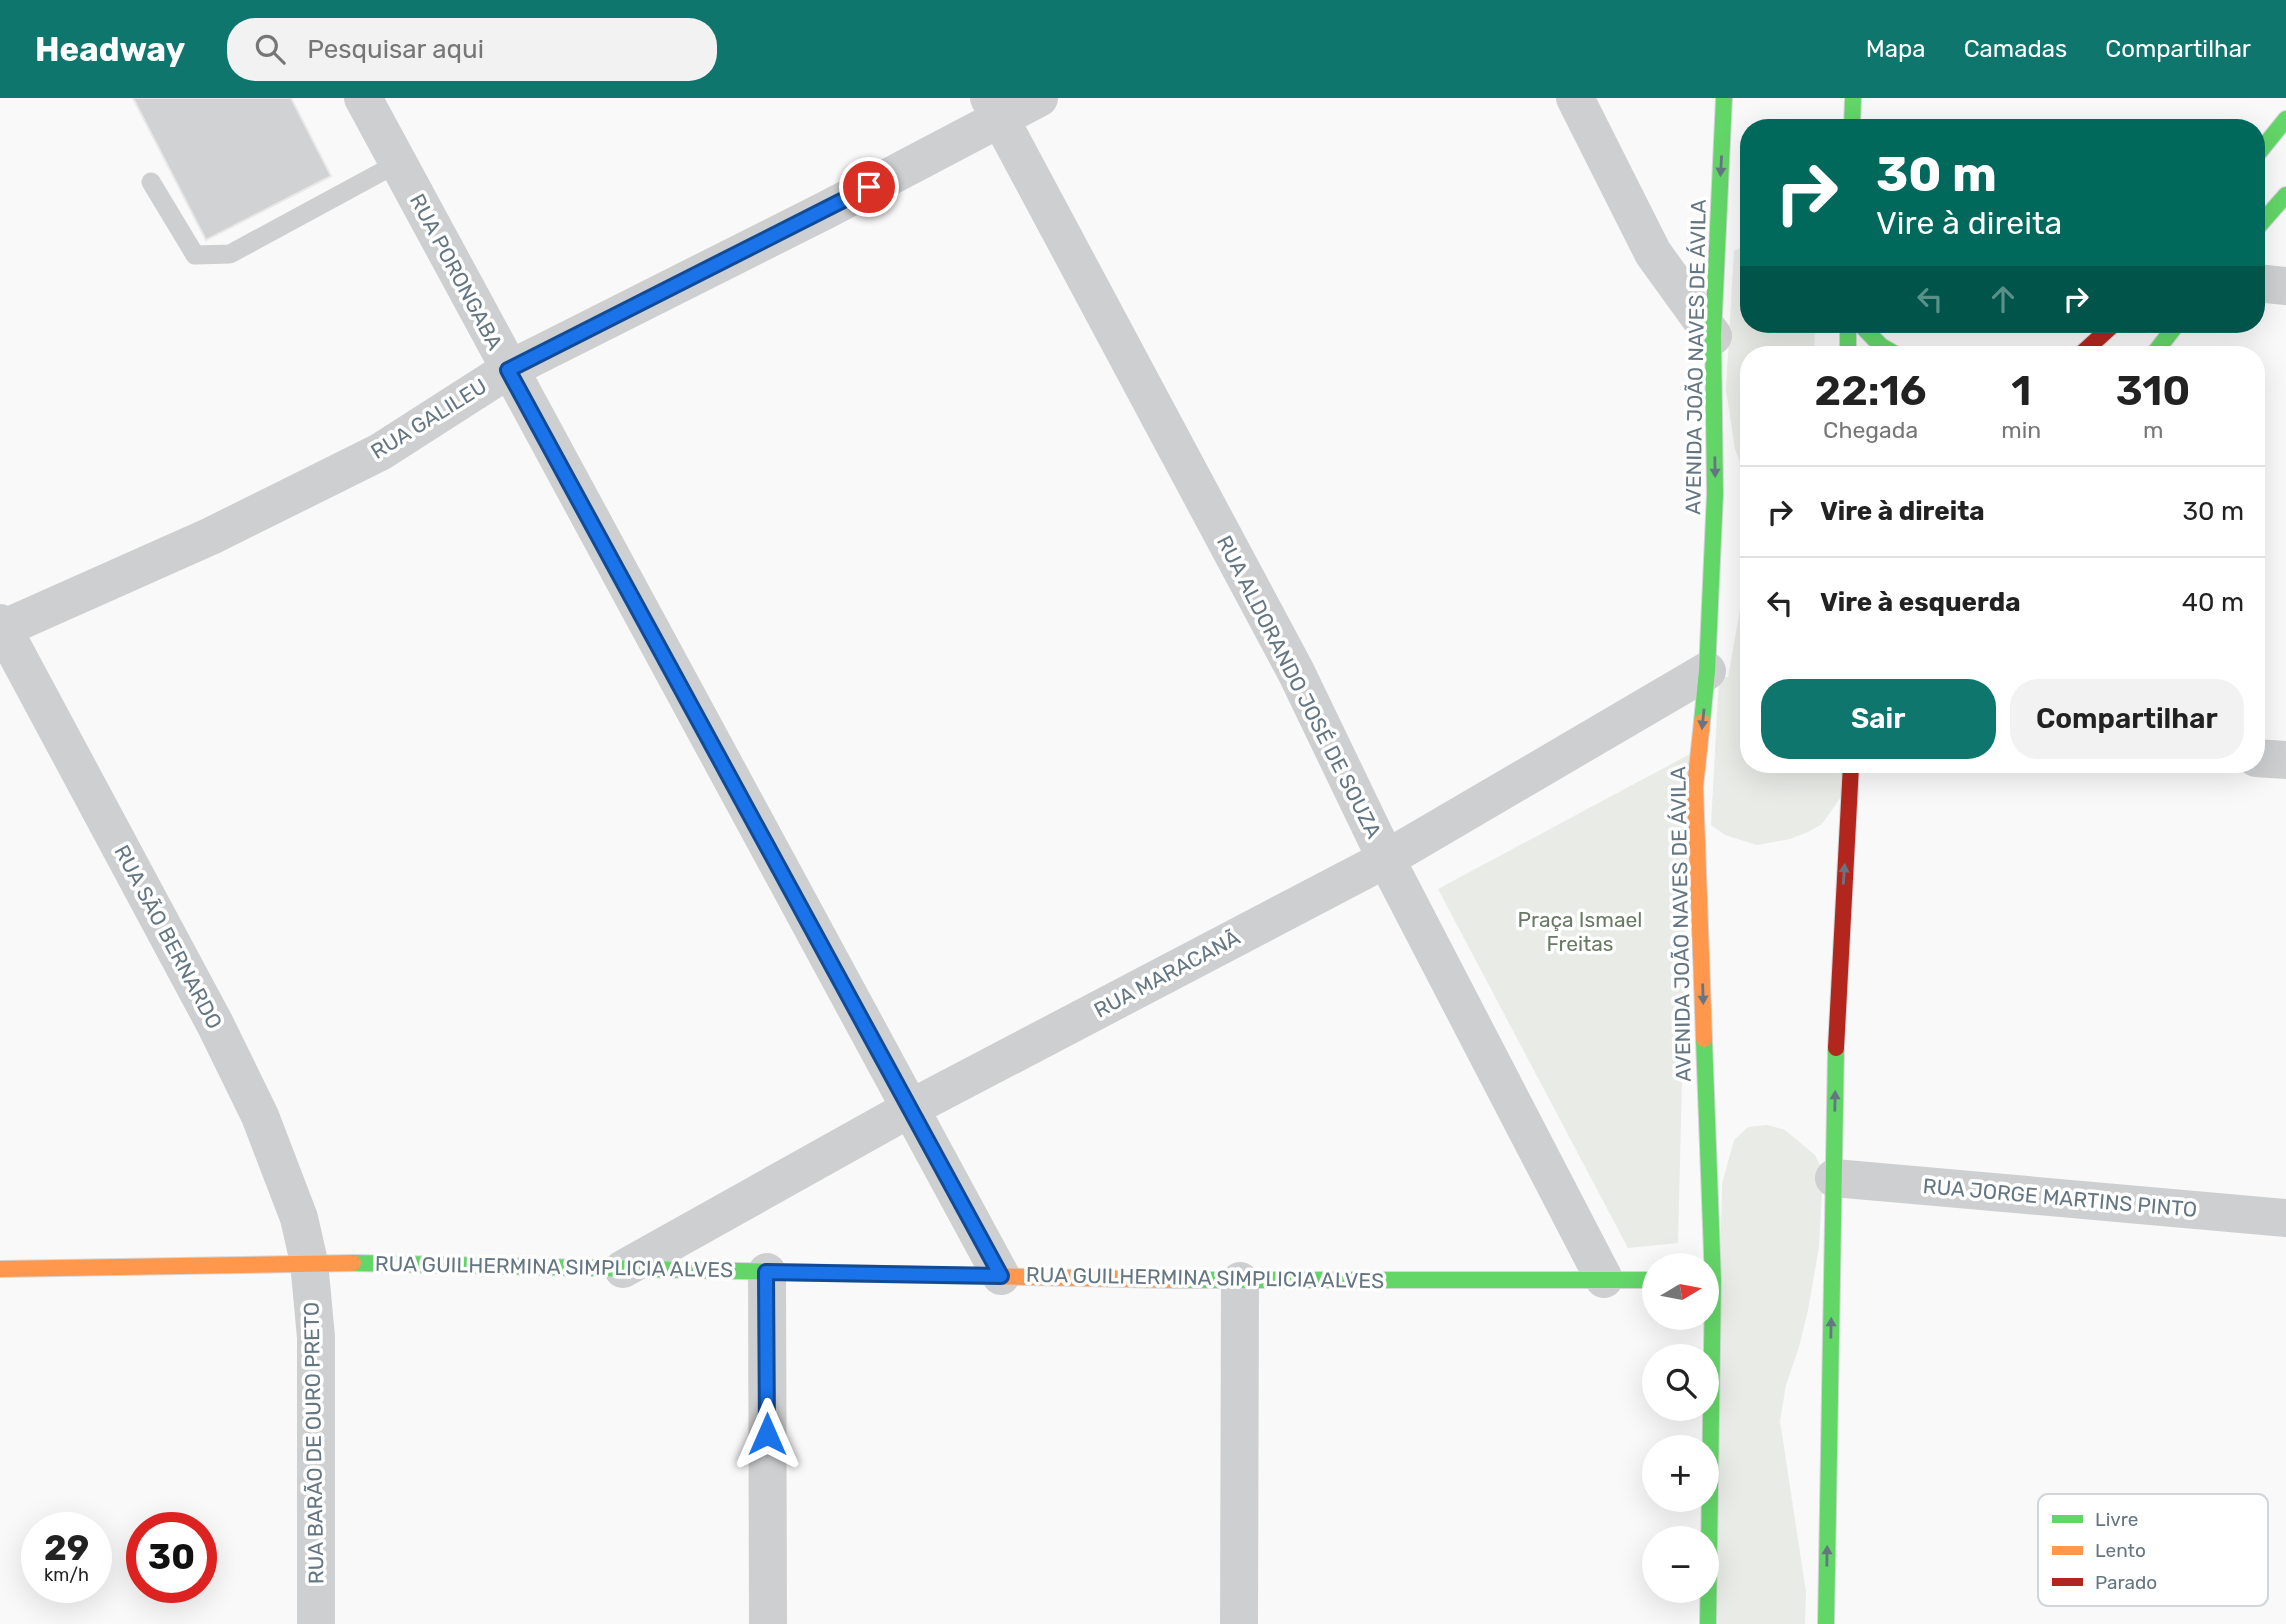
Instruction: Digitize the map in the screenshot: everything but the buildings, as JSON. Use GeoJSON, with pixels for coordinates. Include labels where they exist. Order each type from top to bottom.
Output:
{"type":"FeatureCollection","features":[{"type":"Feature","properties":{"kind":"main road","name":"AVENIDA JOÃO NAVES DE ÁVILA"},"geometry":{"type":"LineString","coordinates":[[1709,1253],[1695,787],[1707,671],[1715,494],[1713,336],[1724,98]]}},
{"type":"Feature","properties":{"kind":"main road"},"geometry":{"type":"LineString","coordinates":[[1852,119],[1853,98]]}},
{"type":"Feature","properties":{"kind":"main road"},"geometry":{"type":"LineString","coordinates":[[2265,145],[2286,119]]}},
{"type":"Feature","properties":{"kind":"main road"},"geometry":{"type":"LineString","coordinates":[[2265,219],[2286,195]]}},
{"type":"Feature","properties":{"kind":"main road"},"geometry":{"type":"LineString","coordinates":[[1869,333],[1881,346]]}},
{"type":"Feature","properties":{"kind":"main road"},"geometry":{"type":"LineString","coordinates":[[2090,346],[2104,333]]}},
{"type":"Feature","properties":{"kind":"main road"},"geometry":{"type":"LineString","coordinates":[[1826,1624],[1837,1020],[1851,773]]}},
{"type":"Feature","properties":{"kind":"main road","name":"RUA GUILHERMINA SIMPLICIA ALVES"},"geometry":{"type":"LineString","coordinates":[[0,1269],[309,1262],[1240,1281],[1642,1280]]}},
{"type":"Feature","properties":{"kind":"main road","name":"AVENIDA JOÃO NAVES DE ÁVILA"},"geometry":{"type":"LineString","coordinates":[[1708,1624],[1710,1330]]}},
{"type":"Feature","properties":{"kind":"street","name":"RUA PORONGABA"},"geometry":{"type":"LineString","coordinates":[[363,98],[1001,1276]]}},
{"type":"Feature","properties":{"kind":"street","name":"RUA GALILEU"},"geometry":{"type":"LineString","coordinates":[[1,627],[211,536],[380,452],[508,370],[826,211],[994,108],[1039,98]]}},
{"type":"Feature","properties":{"kind":"street"},"geometry":{"type":"LineString","coordinates":[[1575,98],[1653,253],[1713,336]]}},
{"type":"Feature","properties":{"kind":"street","name":"RUA ALDORANDO JOSÉ DE SOUZA"},"geometry":{"type":"LineString","coordinates":[[994,108],[1296,672],[1385,859],[1604,1279]]}},
{"type":"Feature","properties":{"kind":"street"},"geometry":{"type":"LineString","coordinates":[[2265,284],[2286,286]]}},
{"type":"Feature","properties":{"kind":"street","name":"RUA SÃO BERNARDO"},"geometry":{"type":"LineString","coordinates":[[1,627],[215,1024],[260,1116],[299,1218],[309,1262]]}},
{"type":"Feature","properties":{"kind":"street","name":"RUA MARACANÃ"},"geometry":{"type":"LineString","coordinates":[[623,1269],[911,1108],[1385,859],[1707,671]]}},
{"type":"Feature","properties":{"kind":"street"},"geometry":{"type":"LineString","coordinates":[[2265,759],[2286,760]]}},
{"type":"Feature","properties":{"kind":"street","name":"RUA JORGE MARTINS PINTO"},"geometry":{"type":"LineString","coordinates":[[1834,1178],[2286,1218]]}},
{"type":"Feature","properties":{"kind":"street","name":"RUA BARÃO DE OURO PRETO"},"geometry":{"type":"LineString","coordinates":[[309,1262],[316,1337],[316,1624]]}},
{"type":"Feature","properties":{"kind":"street"},"geometry":{"type":"LineString","coordinates":[[766,1272],[768,1624]]}},
{"type":"Feature","properties":{"kind":"street"},"geometry":{"type":"LineString","coordinates":[[1239,1624],[1240,1281]]}},
{"type":"Feature","properties":{"kind":"lane"},"geometry":{"type":"LineString","coordinates":[[151,182],[195,255],[230,254],[397,163]]}},
{"type":"Feature","properties":{"kind":"green space"},"geometry":{"type":"Polygon","coordinates":[[[1740,248],[1740,333],[1815,333],[1814,346],[1740,346],[1740,462],[1735,449],[1726,390],[1734,251],[1740,248]]]}},
{"type":"Feature","properties":{"kind":"green space"},"geometry":{"type":"Polygon","coordinates":[[[1740,610],[1740,773],[1844,773],[1841,797],[1822,824],[1790,839],[1757,845],[1725,835],[1711,825],[1719,677],[1728,677],[1740,610]]]}},
{"type":"Feature","properties":{"kind":"green space","name":"Praça Ismael Freitas"},"geometry":{"type":"Polygon","coordinates":[[[1690,754],[1678,1243],[1628,1248],[1438,889],[1690,754]]]}},
{"type":"Feature","properties":{"kind":"green space"},"geometry":{"type":"Polygon","coordinates":[[[1767,1125],[1785,1130],[1815,1155],[1823,1171],[1819,1247],[1808,1310],[1786,1385],[1780,1421],[1806,1592],[1805,1624],[1713,1624],[1713,1603],[1719,1603],[1719,1526],[1715,1526],[1715,1512],[1719,1512],[1719,1435],[1717,1435],[1722,1184],[1734,1140],[1748,1127],[1767,1125]]]}},
{"type":"Feature","properties":{"kind":"traffic: fast"},"geometry":{"type":"LineString","coordinates":[[1702,722],[1715,494],[1713,336],[1724,98]]}},
{"type":"Feature","properties":{"kind":"traffic: fast"},"geometry":{"type":"LineString","coordinates":[[1852,119],[1853,98]]}},
{"type":"Feature","properties":{"kind":"traffic: fast"},"geometry":{"type":"LineString","coordinates":[[2265,145],[2286,119]]}},
{"type":"Feature","properties":{"kind":"traffic: fast"},"geometry":{"type":"LineString","coordinates":[[2265,219],[2286,195]]}},
{"type":"Feature","properties":{"kind":"traffic: fast"},"geometry":{"type":"LineString","coordinates":[[1848,333],[1848,346]]}},
{"type":"Feature","properties":{"kind":"traffic: fast"},"geometry":{"type":"LineString","coordinates":[[1869,333],[1881,346]]}},
{"type":"Feature","properties":{"kind":"traffic: fast"},"geometry":{"type":"LineString","coordinates":[[2160,346],[2170,333]]}},
{"type":"Feature","properties":{"kind":"traffic: fast"},"geometry":{"type":"LineString","coordinates":[[1704,1039],[1713,1281],[1708,1624]]}},
{"type":"Feature","properties":{"kind":"traffic: fast"},"geometry":{"type":"LineString","coordinates":[[1826,1624],[1836,1048]]}},
{"type":"Feature","properties":{"kind":"traffic: fast"},"geometry":{"type":"LineString","coordinates":[[353,1263],[878,1274]]}},
{"type":"Feature","properties":{"kind":"traffic: fast"},"geometry":{"type":"LineString","coordinates":[[1176,1280],[1642,1280]]}},
{"type":"Feature","properties":{"kind":"traffic: slow"},"geometry":{"type":"LineString","coordinates":[[1702,722],[1695,787],[1704,1039]]}},
{"type":"Feature","properties":{"kind":"traffic: slow"},"geometry":{"type":"LineString","coordinates":[[0,1269],[353,1263]]}},
{"type":"Feature","properties":{"kind":"traffic: slow"},"geometry":{"type":"LineString","coordinates":[[878,1274],[1176,1280]]}},
{"type":"Feature","properties":{"kind":"traffic: jam"},"geometry":{"type":"LineString","coordinates":[[2090,346],[2104,333]]}},
{"type":"Feature","properties":{"kind":"traffic: jam"},"geometry":{"type":"LineString","coordinates":[[1836,1048],[1851,773]]}},
{"type":"Feature","properties":{"kind":"route"},"geometry":{"type":"LineString","coordinates":[[767,1434],[766,1272],[1001,1276],[508,370],[869,187]]}}]}
